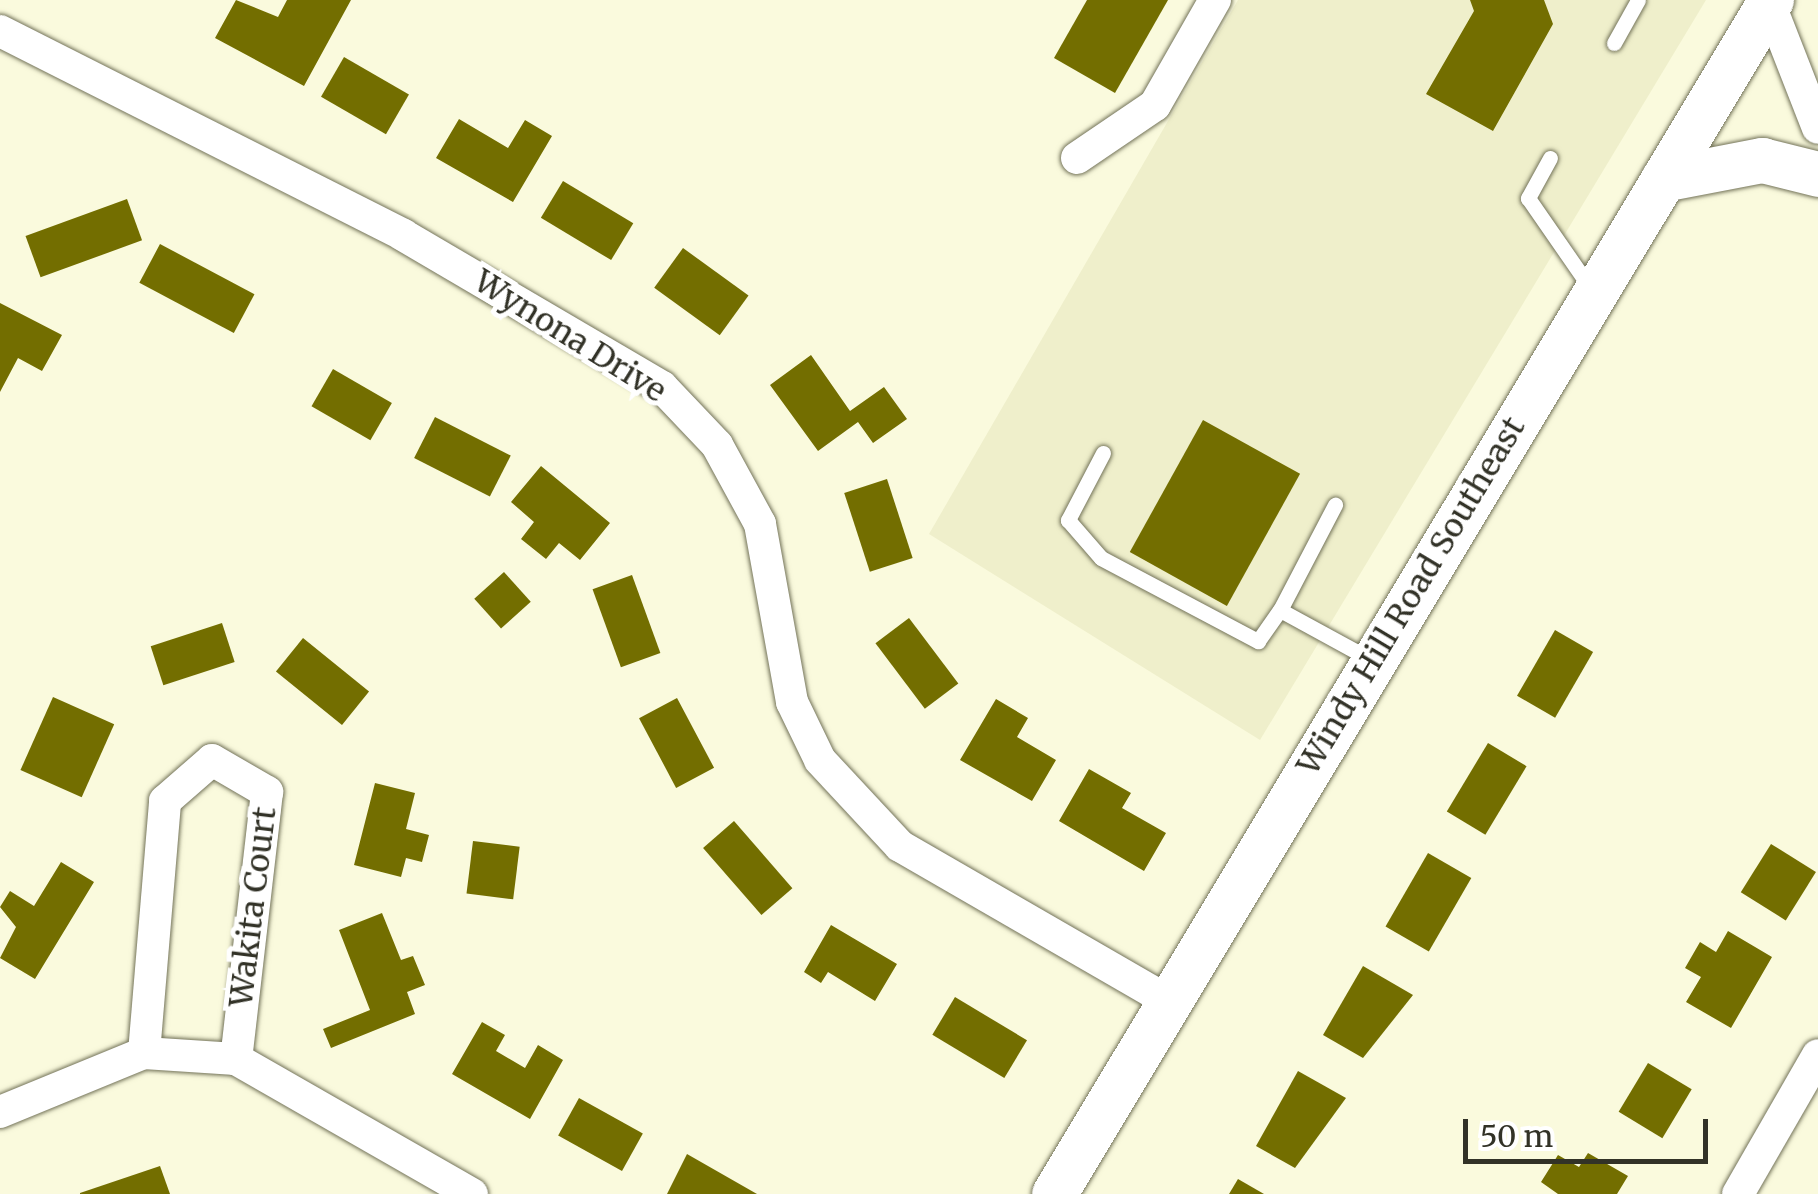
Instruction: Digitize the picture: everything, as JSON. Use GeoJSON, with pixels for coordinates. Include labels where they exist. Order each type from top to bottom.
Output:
{"type":"FeatureCollection","features":[{"type":"Feature","properties":{"kind":"main road","name":"Windy Hill Road Southeast"},"geometry":{"type":"LineString","coordinates":[[1054,1194],[1769,1]]}},
{"type":"Feature","properties":{"kind":"main road"},"geometry":{"type":"LineString","coordinates":[[1663,179],[1762,160],[1818,174]]}},
{"type":"Feature","properties":{"kind":"street"},"geometry":{"type":"LineString","coordinates":[[1077,158],[1155,105],[1216,0]]}},
{"type":"Feature","properties":{"kind":"street"},"geometry":{"type":"LineString","coordinates":[[1769,1],[1818,128]]}},
{"type":"Feature","properties":{"kind":"street","name":"Wynona Drive"},"geometry":{"type":"LineString","coordinates":[[5,45],[402,235],[662,387],[717,445],[760,524],[792,702],[820,760],[900,846],[1168,1001]]}},
{"type":"Feature","properties":{"kind":"street","name":"Wakita Court"},"geometry":{"type":"LineString","coordinates":[[144,1053],[165,800],[212,760],[267,792],[236,1059]]}},
{"type":"Feature","properties":{"kind":"street"},"geometry":{"type":"LineString","coordinates":[[0,1112],[144,1053],[236,1059],[472,1194]]}},
{"type":"Feature","properties":{"kind":"street"},"geometry":{"type":"LineString","coordinates":[[1738,1194],[1818,1055]]}},
{"type":"Feature","properties":{"kind":"lane"},"geometry":{"type":"LineString","coordinates":[[1614,43],[1638,0]]}},
{"type":"Feature","properties":{"kind":"lane"},"geometry":{"type":"LineString","coordinates":[[1550,158],[1528,198],[1593,292]]}},
{"type":"Feature","properties":{"kind":"lane"},"geometry":{"type":"LineString","coordinates":[[1103,454],[1068,520],[1101,558],[1258,641],[1280,610],[1335,505]]}},
{"type":"Feature","properties":{"kind":"lane"},"geometry":{"type":"LineString","coordinates":[[1280,610],[1374,660]]}},
{"type":"Feature","properties":{"kind":"shaded area"},"geometry":{"type":"Polygon","coordinates":[[[1238,0],[1706,0],[1260,740],[929,534],[1238,0]]]}},
{"type":"Feature","properties":{"kind":"building"},"geometry":{"type":"Polygon","coordinates":[[[236,0],[278,17],[287,0],[351,0],[304,86],[215,38],[236,0]]]}},
{"type":"Feature","properties":{"kind":"building"},"geometry":{"type":"Polygon","coordinates":[[[1087,0],[1168,0],[1115,93],[1054,58],[1087,0]]]}},
{"type":"Feature","properties":{"kind":"building"},"geometry":{"type":"Polygon","coordinates":[[[1470,0],[1544,0],[1553,24],[1493,131],[1426,94],[1474,11],[1470,0]]]}},
{"type":"Feature","properties":{"kind":"building"},"geometry":{"type":"Polygon","coordinates":[[[344,57],[409,94],[386,134],[321,97],[344,57]]]}},
{"type":"Feature","properties":{"kind":"building"},"geometry":{"type":"Polygon","coordinates":[[[459,119],[508,148],[525,120],[552,136],[513,202],[436,158],[459,119]]]}},
{"type":"Feature","properties":{"kind":"building"},"geometry":{"type":"Polygon","coordinates":[[[563,181],[633,223],[611,260],[541,218],[563,181]]]}},
{"type":"Feature","properties":{"kind":"building"},"geometry":{"type":"Polygon","coordinates":[[[127,199],[142,240],[41,277],[26,236],[127,199]]]}},
{"type":"Feature","properties":{"kind":"building"},"geometry":{"type":"Polygon","coordinates":[[[160,244],[254,294],[234,333],[139,283],[160,244]]]}},
{"type":"Feature","properties":{"kind":"building"},"geometry":{"type":"Polygon","coordinates":[[[683,248],[749,296],[720,335],[654,288],[683,248]]]}},
{"type":"Feature","properties":{"kind":"building"},"geometry":{"type":"Polygon","coordinates":[[[0,303],[62,335],[42,371],[18,358],[0,392],[0,303]]]}},
{"type":"Feature","properties":{"kind":"building"},"geometry":{"type":"Polygon","coordinates":[[[811,355],[850,411],[884,387],[907,419],[873,443],[858,422],[818,451],[770,385],[811,355]]]}},
{"type":"Feature","properties":{"kind":"building"},"geometry":{"type":"Polygon","coordinates":[[[333,369],[392,403],[370,440],[312,406],[333,369]]]}},
{"type":"Feature","properties":{"kind":"building"},"geometry":{"type":"Polygon","coordinates":[[[435,417],[511,456],[490,497],[414,458],[435,417]]]}},
{"type":"Feature","properties":{"kind":"building"},"geometry":{"type":"Polygon","coordinates":[[[1203,420],[1300,474],[1227,606],[1130,552],[1203,420]]]}},
{"type":"Feature","properties":{"kind":"building"},"geometry":{"type":"Polygon","coordinates":[[[541,466],[610,523],[580,560],[559,543],[546,559],[521,539],[534,522],[511,502],[541,466]]]}},
{"type":"Feature","properties":{"kind":"building"},"geometry":{"type":"Polygon","coordinates":[[[887,479],[913,558],[870,572],[844,493],[887,479]]]}},
{"type":"Feature","properties":{"kind":"building"},"geometry":{"type":"Polygon","coordinates":[[[504,572],[531,602],[501,628],[474,599],[504,572]]]}},
{"type":"Feature","properties":{"kind":"building"},"geometry":{"type":"Polygon","coordinates":[[[632,575],[660,653],[621,667],[593,589],[632,575]]]}},
{"type":"Feature","properties":{"kind":"building"},"geometry":{"type":"Polygon","coordinates":[[[909,618],[958,683],[925,709],[875,643],[909,618]]]}},
{"type":"Feature","properties":{"kind":"building"},"geometry":{"type":"Polygon","coordinates":[[[222,623],[235,662],[163,685],[151,646],[222,623]]]}},
{"type":"Feature","properties":{"kind":"building"},"geometry":{"type":"Polygon","coordinates":[[[1555,630],[1593,652],[1555,718],[1517,696],[1555,630]]]}},
{"type":"Feature","properties":{"kind":"building"},"geometry":{"type":"Polygon","coordinates":[[[303,638],[369,691],[342,725],[276,671],[303,638]]]}},
{"type":"Feature","properties":{"kind":"building"},"geometry":{"type":"Polygon","coordinates":[[[53,697],[114,724],[82,797],[20,770],[53,697]]]}},
{"type":"Feature","properties":{"kind":"building"},"geometry":{"type":"Polygon","coordinates":[[[677,698],[714,768],[676,788],[639,718],[677,698]]]}},
{"type":"Feature","properties":{"kind":"building"},"geometry":{"type":"Polygon","coordinates":[[[996,699],[1028,718],[1017,737],[1056,760],[1032,801],[960,760],[996,699]]]}},
{"type":"Feature","properties":{"kind":"building"},"geometry":{"type":"Polygon","coordinates":[[[1488,743],[1527,766],[1485,835],[1447,812],[1488,743]]]}},
{"type":"Feature","properties":{"kind":"building"},"geometry":{"type":"Polygon","coordinates":[[[1089,769],[1131,793],[1122,808],[1166,833],[1144,871],[1059,821],[1089,769]]]}},
{"type":"Feature","properties":{"kind":"building"},"geometry":{"type":"Polygon","coordinates":[[[375,783],[415,793],[406,829],[429,835],[422,862],[406,858],[401,877],[354,865],[375,783]]]}},
{"type":"Feature","properties":{"kind":"building"},"geometry":{"type":"Polygon","coordinates":[[[734,821],[792,888],[761,915],[703,848],[734,821]]]}},
{"type":"Feature","properties":{"kind":"building"},"geometry":{"type":"Polygon","coordinates":[[[473,841],[520,847],[513,899],[467,894],[473,841]]]}},
{"type":"Feature","properties":{"kind":"building"},"geometry":{"type":"Polygon","coordinates":[[[1771,844],[1816,872],[1786,920],[1741,892],[1771,844]]]}},
{"type":"Feature","properties":{"kind":"building"},"geometry":{"type":"Polygon","coordinates":[[[1428,853],[1471,878],[1429,952],[1386,927],[1428,853]]]}},
{"type":"Feature","properties":{"kind":"building"},"geometry":{"type":"Polygon","coordinates":[[[61,862],[94,882],[35,979],[0,958],[16,927],[0,907],[10,891],[34,906],[61,862]]]}},
{"type":"Feature","properties":{"kind":"building"},"geometry":{"type":"Polygon","coordinates":[[[382,913],[401,960],[413,956],[425,985],[407,992],[415,1014],[331,1048],[323,1029],[370,1010],[339,930],[382,913]]]}},
{"type":"Feature","properties":{"kind":"building"},"geometry":{"type":"Polygon","coordinates":[[[831,925],[897,964],[875,1001],[828,972],[821,983],[804,972],[831,925]]]}},
{"type":"Feature","properties":{"kind":"building"},"geometry":{"type":"Polygon","coordinates":[[[1728,931],[1772,957],[1731,1028],[1686,1002],[1701,977],[1685,968],[1700,942],[1716,952],[1728,931]]]}},
{"type":"Feature","properties":{"kind":"building"},"geometry":{"type":"Polygon","coordinates":[[[1363,966],[1413,995],[1363,1058],[1323,1035],[1363,966]]]}},
{"type":"Feature","properties":{"kind":"building"},"geometry":{"type":"Polygon","coordinates":[[[955,997],[1027,1040],[1004,1078],[932,1035],[955,997]]]}},
{"type":"Feature","properties":{"kind":"building"},"geometry":{"type":"Polygon","coordinates":[[[482,1022],[505,1035],[496,1051],[525,1068],[538,1045],[563,1060],[530,1119],[452,1074],[482,1022]]]}},
{"type":"Feature","properties":{"kind":"building"},"geometry":{"type":"Polygon","coordinates":[[[1648,1063],[1692,1089],[1662,1138],[1619,1112],[1648,1063]]]}},
{"type":"Feature","properties":{"kind":"building"},"geometry":{"type":"Polygon","coordinates":[[[1298,1071],[1346,1098],[1295,1168],[1256,1146],[1298,1071]]]}},
{"type":"Feature","properties":{"kind":"building"},"geometry":{"type":"Polygon","coordinates":[[[579,1098],[643,1133],[622,1171],[558,1136],[579,1098]]]}},
{"type":"Feature","properties":{"kind":"building"},"geometry":{"type":"Polygon","coordinates":[[[1588,1153],[1628,1176],[1617,1194],[1558,1194],[1541,1182],[1558,1155],[1579,1167],[1588,1153]]]}},
{"type":"Feature","properties":{"kind":"building"},"geometry":{"type":"Polygon","coordinates":[[[687,1154],[757,1194],[667,1194],[687,1154]]]}},
{"type":"Feature","properties":{"kind":"building"},"geometry":{"type":"Polygon","coordinates":[[[160,1166],[170,1194],[80,1194],[80,1193],[160,1166]]]}},
{"type":"Feature","properties":{"kind":"building"},"geometry":{"type":"Polygon","coordinates":[[[1238,1179],[1264,1194],[1229,1194],[1238,1179]]]}}]}
